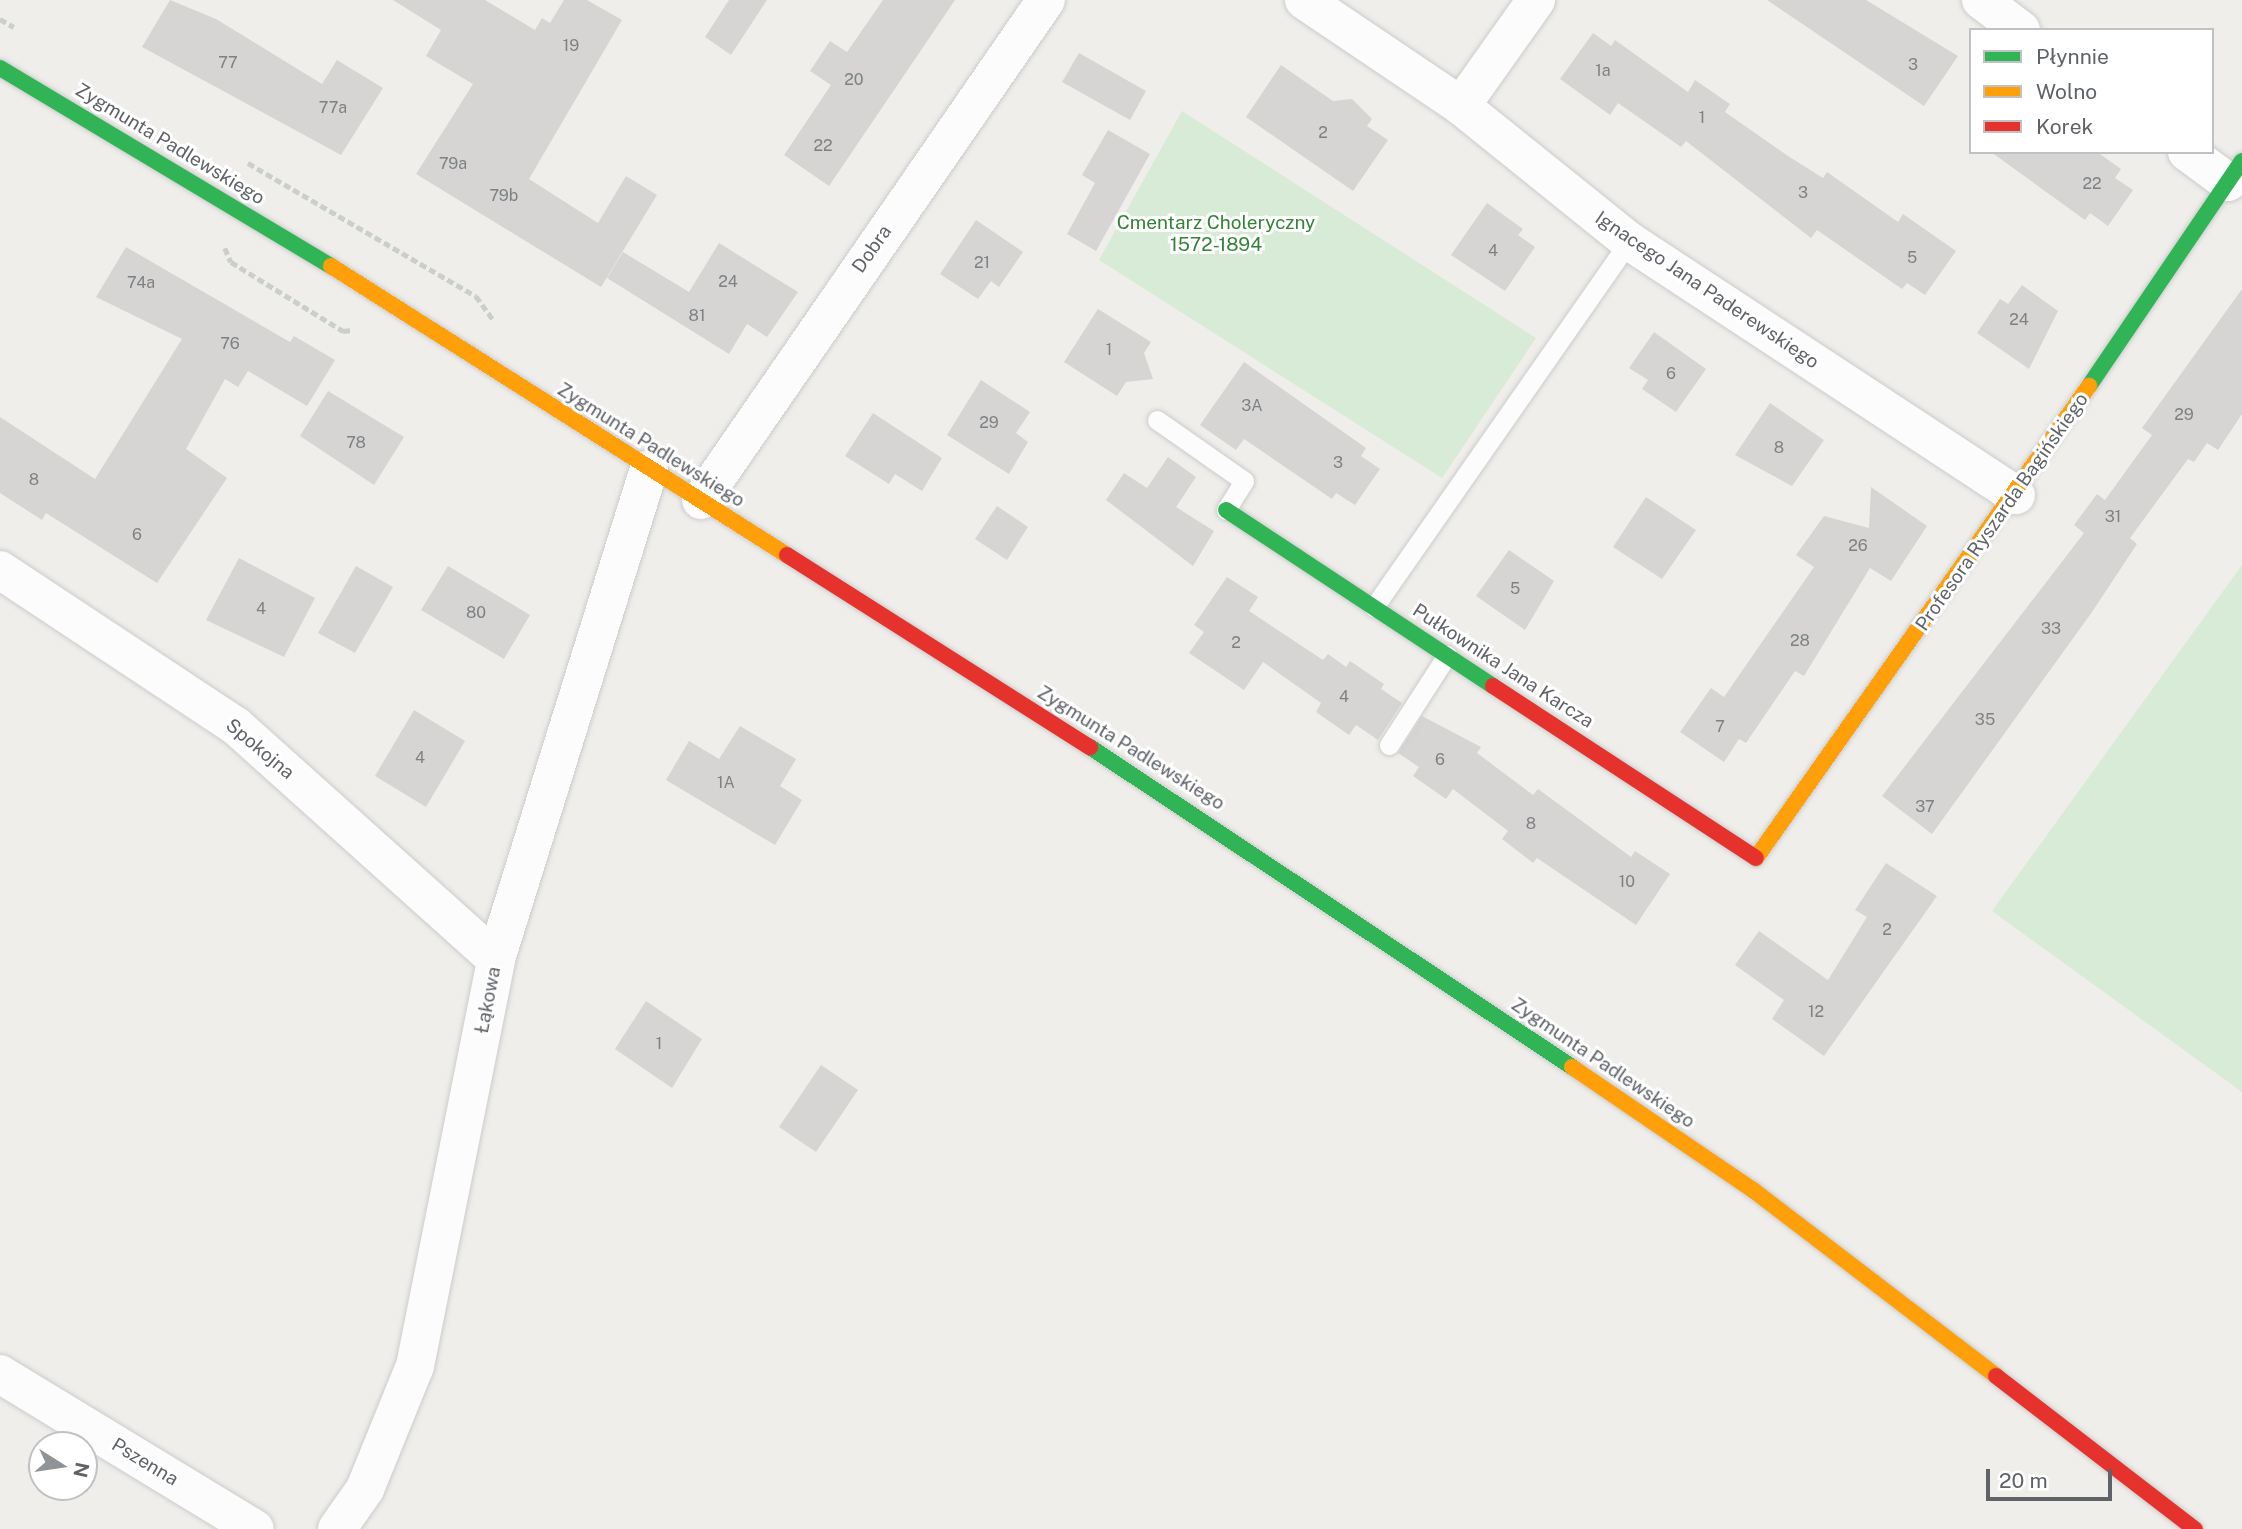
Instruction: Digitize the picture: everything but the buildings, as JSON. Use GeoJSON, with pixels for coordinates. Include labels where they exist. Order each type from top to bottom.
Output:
{"type":"FeatureCollection","features":[{"type":"Feature","properties":{"kind":"street","name":"Dobra"},"geometry":{"type":"LineString","coordinates":[[701,500],[1046,0]]}},
{"type":"Feature","properties":{"kind":"street","name":"Ignacego Jana Paderewskiego"},"geometry":{"type":"LineString","coordinates":[[1304,0],[1461,106],[1629,241],[2016,495]]}},
{"type":"Feature","properties":{"kind":"street"},"geometry":{"type":"LineString","coordinates":[[1461,106],[1536,0]]}},
{"type":"Feature","properties":{"kind":"street"},"geometry":{"type":"LineString","coordinates":[[1981,0],[2018,28]]}},
{"type":"Feature","properties":{"kind":"street","name":"Zygmunta Padlewskiego"},"geometry":{"type":"LineString","coordinates":[[0,68],[190,177],[1226,833],[1753,1190],[2195,1529]]}},
{"type":"Feature","properties":{"kind":"street"},"geometry":{"type":"LineString","coordinates":[[2192,154],[2235,172]]}},
{"type":"Feature","properties":{"kind":"street","name":"Profesora Ryszarda Bagińskiego"},"geometry":{"type":"LineString","coordinates":[[1756,858],[2016,495],[2235,172]]}},
{"type":"Feature","properties":{"kind":"street","name":"Łąkowa"},"geometry":{"type":"LineString","coordinates":[[337,1529],[365,1489],[415,1366],[496,959],[649,469]]}},
{"type":"Feature","properties":{"kind":"street","name":"Pułkownika Jana Karcza"},"geometry":{"type":"LineString","coordinates":[[1226,510],[1756,858]]}},
{"type":"Feature","properties":{"kind":"street","name":"Spokojna"},"geometry":{"type":"LineString","coordinates":[[0,570],[236,726],[496,959]]}},
{"type":"Feature","properties":{"kind":"street","name":"Pszenna"},"geometry":{"type":"LineString","coordinates":[[0,1374],[255,1529]]}},
{"type":"Feature","properties":{"kind":"lane"},"geometry":{"type":"LineString","coordinates":[[1374,607],[1629,241]]}},
{"type":"Feature","properties":{"kind":"lane"},"geometry":{"type":"LineString","coordinates":[[1157,420],[1244,481],[1226,510]]}},
{"type":"Feature","properties":{"kind":"lane"},"geometry":{"type":"LineString","coordinates":[[1389,745],[1447,655]]}},
{"type":"Feature","properties":{"kind":"green space","name":"Cmentarz Choleryczny 1572-1894"},"geometry":{"type":"Polygon","coordinates":[[[1182,111],[1536,338],[1442,478],[1099,260],[1182,111]]]}},
{"type":"Feature","properties":{"kind":"green space"},"geometry":{"type":"Polygon","coordinates":[[[2242,565],[2242,1092],[1992,911],[2242,565]]]}},
{"type":"Feature","properties":{"kind":"traffic: fast"},"geometry":{"type":"LineString","coordinates":[[0,68],[331,266]]}},
{"type":"Feature","properties":{"kind":"traffic: fast"},"geometry":{"type":"LineString","coordinates":[[2089,386],[2242,161]]}},
{"type":"Feature","properties":{"kind":"traffic: fast"},"geometry":{"type":"LineString","coordinates":[[1226,510],[1493,686]]}},
{"type":"Feature","properties":{"kind":"traffic: fast"},"geometry":{"type":"LineString","coordinates":[[1090,747],[1572,1067]]}},
{"type":"Feature","properties":{"kind":"traffic: slow"},"geometry":{"type":"LineString","coordinates":[[331,266],[787,555]]}},
{"type":"Feature","properties":{"kind":"traffic: slow"},"geometry":{"type":"LineString","coordinates":[[1756,858],[2089,386]]}},
{"type":"Feature","properties":{"kind":"traffic: slow"},"geometry":{"type":"LineString","coordinates":[[1572,1067],[1753,1190],[1996,1376]]}},
{"type":"Feature","properties":{"kind":"traffic: jam"},"geometry":{"type":"LineString","coordinates":[[787,555],[1090,747]]}},
{"type":"Feature","properties":{"kind":"traffic: jam"},"geometry":{"type":"LineString","coordinates":[[1493,686],[1756,858]]}},
{"type":"Feature","properties":{"kind":"traffic: jam"},"geometry":{"type":"LineString","coordinates":[[1996,1376],[2195,1529]]}}]}
